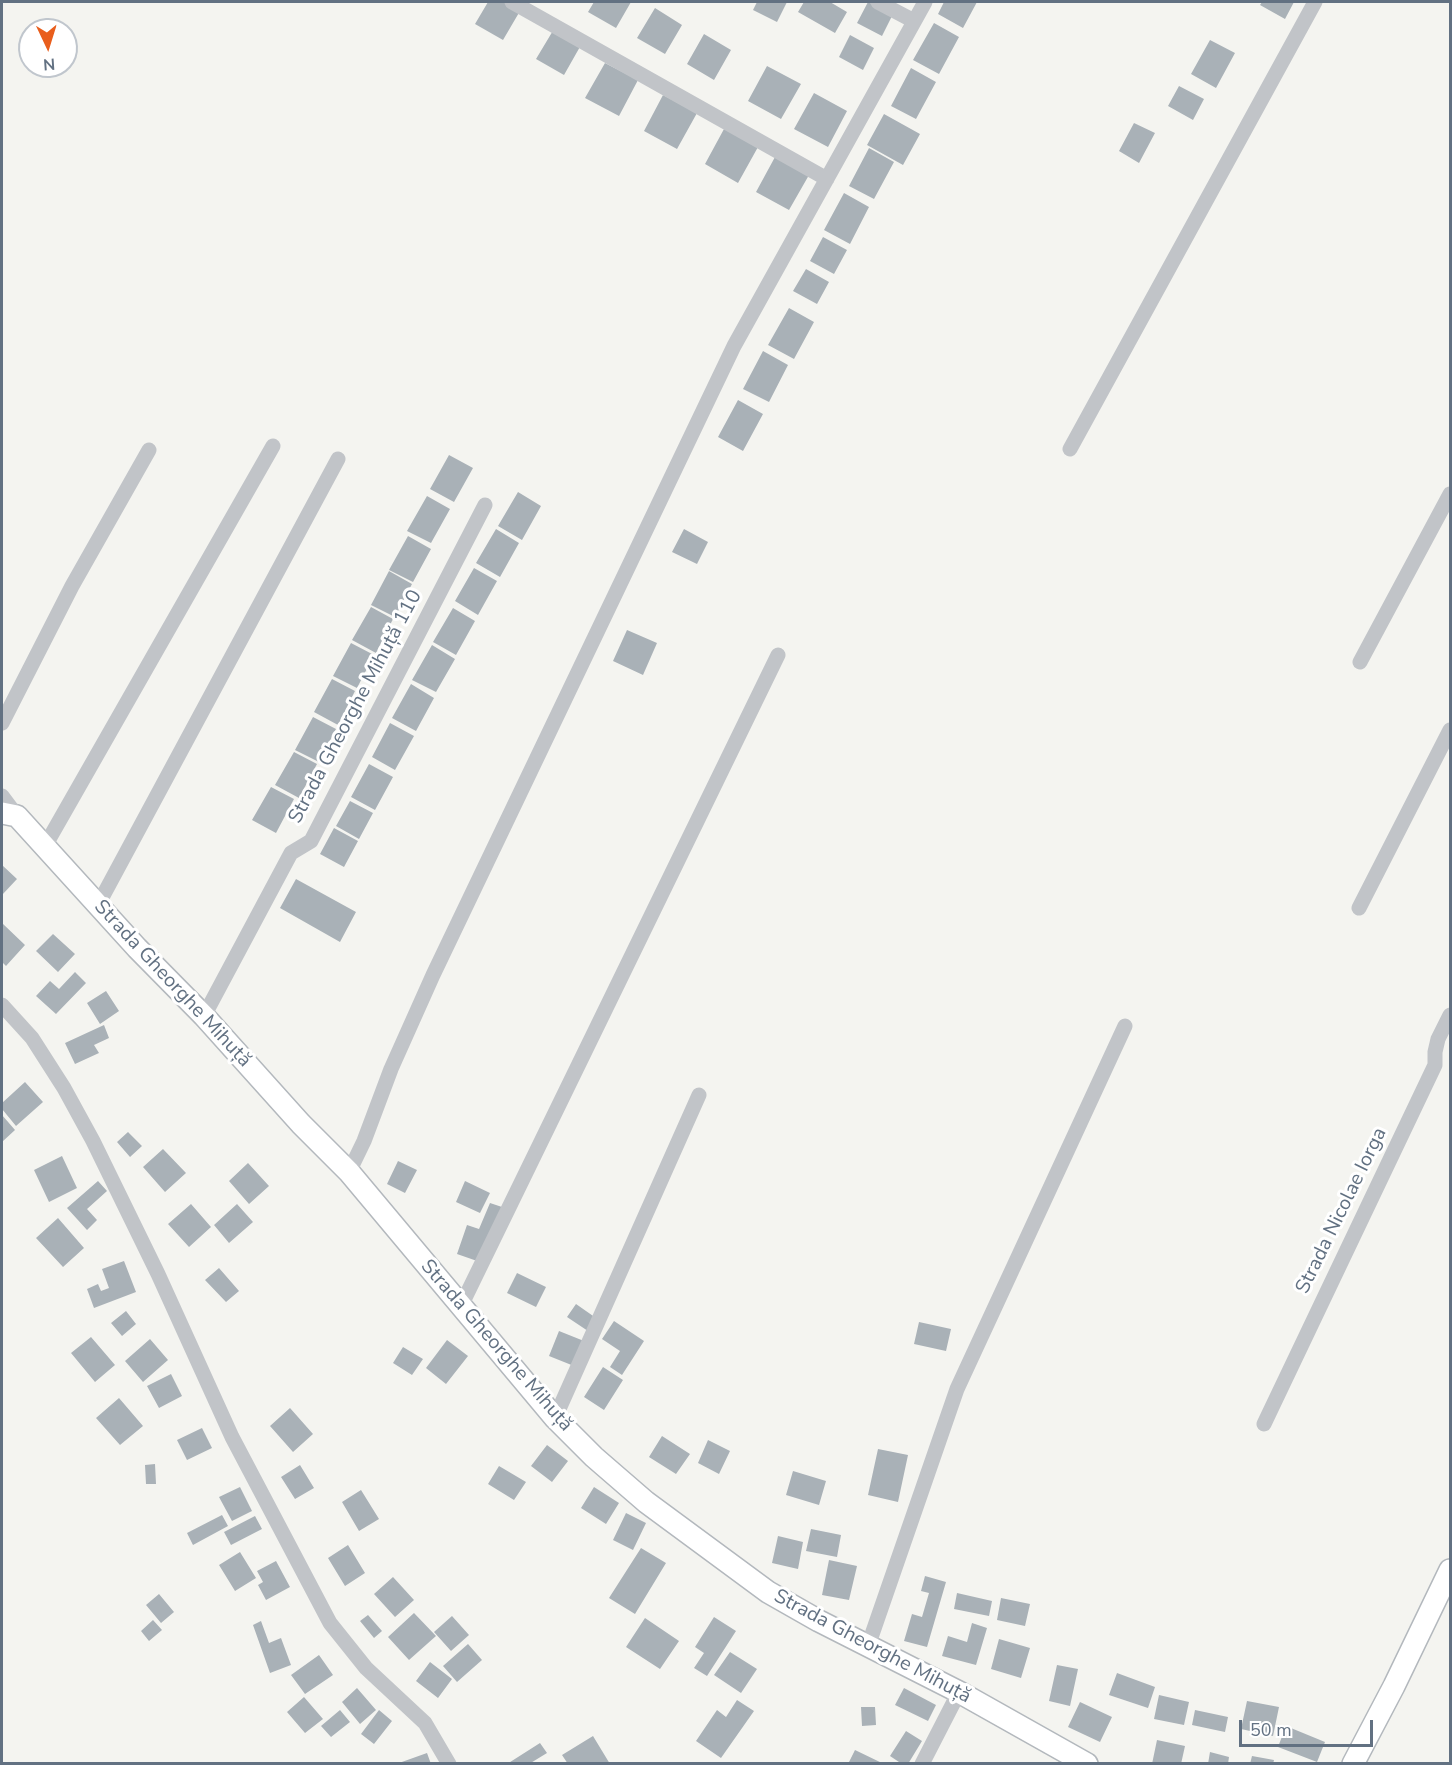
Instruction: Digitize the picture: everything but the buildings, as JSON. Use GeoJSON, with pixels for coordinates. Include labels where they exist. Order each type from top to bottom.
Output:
{"type":"FeatureCollection","features":[{"type":"Feature","properties":{"kind":"street"},"geometry":{"type":"LineString","coordinates":[[512,2],[826,179]]}},
{"type":"Feature","properties":{"kind":"street"},"geometry":{"type":"LineString","coordinates":[[878,2],[914,21]]}},
{"type":"Feature","properties":{"kind":"street"},"geometry":{"type":"LineString","coordinates":[[349,1172],[433,975],[734,346],[925,2]]}},
{"type":"Feature","properties":{"kind":"street"},"geometry":{"type":"LineString","coordinates":[[1070,449],[1316,2]]}},
{"type":"Feature","properties":{"kind":"street"},"geometry":{"type":"LineString","coordinates":[[45,846],[273,446]]}},
{"type":"Feature","properties":{"kind":"street"},"geometry":{"type":"LineString","coordinates":[[2,723],[72,586],[149,450]]}},
{"type":"Feature","properties":{"kind":"street"},"geometry":{"type":"LineString","coordinates":[[98,905],[338,459]]}},
{"type":"Feature","properties":{"kind":"street"},"geometry":{"type":"LineString","coordinates":[[1360,662],[1450,494]]}},
{"type":"Feature","properties":{"kind":"street","name":"Strada Gheorghe Mihuță 110"},"geometry":{"type":"LineString","coordinates":[[204,1016],[291,853],[311,841],[485,505]]}},
{"type":"Feature","properties":{"kind":"street"},"geometry":{"type":"LineString","coordinates":[[461,1306],[778,655]]}},
{"type":"Feature","properties":{"kind":"street"},"geometry":{"type":"LineString","coordinates":[[1359,908],[1450,730]]}},
{"type":"Feature","properties":{"kind":"street"},"geometry":{"type":"LineString","coordinates":[[2,796],[9,814]]}},
{"type":"Feature","properties":{"kind":"street","name":"Strada Gheorghe Mihuță"},"geometry":{"type":"LineString","coordinates":[[9,814],[45,846],[204,1016],[301,1124],[349,1172],[555,1418],[594,1457],[646,1502],[768,1592],[809,1616],[959,1692],[1087,1764]]}},
{"type":"Feature","properties":{"kind":"street"},"geometry":{"type":"LineString","coordinates":[[2,1005],[32,1038],[64,1088],[93,1141],[158,1274],[232,1437],[330,1623],[366,1668],[425,1723],[449,1764]]}},
{"type":"Feature","properties":{"kind":"street","name":"Strada Nicolae Iorga"},"geometry":{"type":"LineString","coordinates":[[1264,1424],[1436,1065],[1435,1052],[1438,1039],[1450,1015]]}},
{"type":"Feature","properties":{"kind":"street"},"geometry":{"type":"LineString","coordinates":[[868,1646],[957,1389],[1125,1026]]}},
{"type":"Feature","properties":{"kind":"street"},"geometry":{"type":"LineString","coordinates":[[555,1418],[699,1095]]}},
{"type":"Feature","properties":{"kind":"street"},"geometry":{"type":"LineString","coordinates":[[1353,1764],[1450,1570]]}},
{"type":"Feature","properties":{"kind":"street"},"geometry":{"type":"LineString","coordinates":[[922,1764],[959,1692]]}}]}
